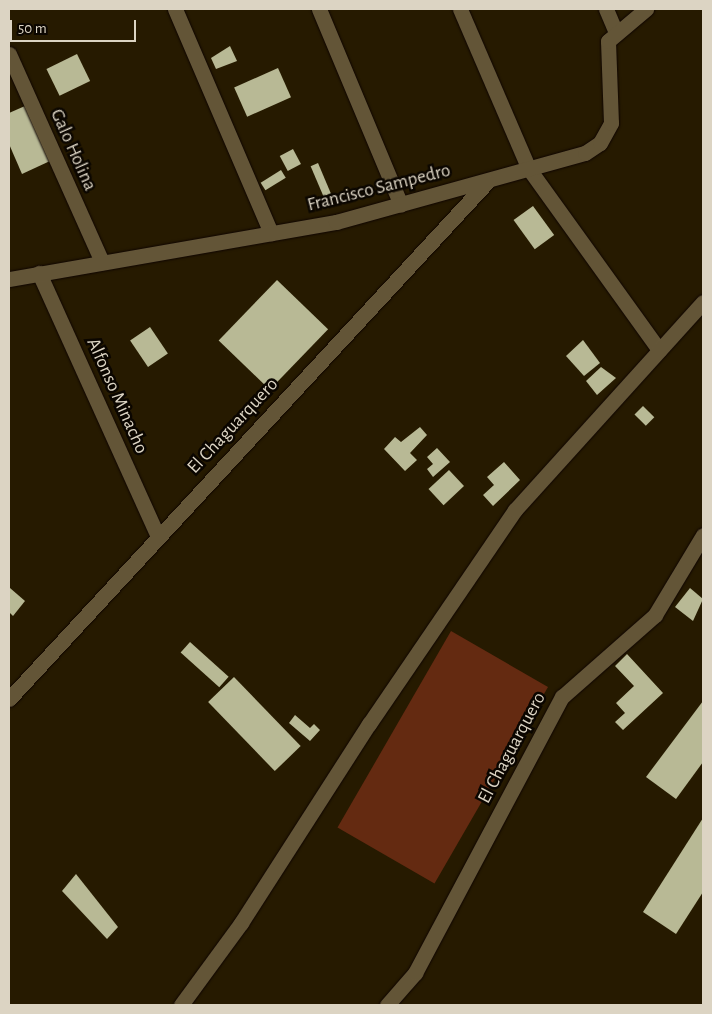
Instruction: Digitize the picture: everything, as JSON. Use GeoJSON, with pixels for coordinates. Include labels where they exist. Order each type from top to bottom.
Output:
{"type":"FeatureCollection","features":[{"type":"Feature","properties":{"kind":"street"},"geometry":{"type":"LineString","coordinates":[[175,9],[271,233]]}},
{"type":"Feature","properties":{"kind":"street"},"geometry":{"type":"LineString","coordinates":[[319,9],[401,205]]}},
{"type":"Feature","properties":{"kind":"street"},"geometry":{"type":"LineString","coordinates":[[460,9],[528,169],[658,350]]}},
{"type":"Feature","properties":{"kind":"street"},"geometry":{"type":"LineString","coordinates":[[606,9],[616,33],[646,9]]}},
{"type":"Feature","properties":{"kind":"street","name":"Francisco Sampedro"},"geometry":{"type":"LineString","coordinates":[[9,279],[39,272],[271,233],[401,205],[585,153],[600,142],[611,123],[607,46],[616,33]]}},
{"type":"Feature","properties":{"kind":"street","name":"Galo Holina"},"geometry":{"type":"LineString","coordinates":[[9,54],[102,262]]}},
{"type":"Feature","properties":{"kind":"street","name":"El Chaguarquero"},"geometry":{"type":"LineString","coordinates":[[9,699],[487,181]]}},
{"type":"Feature","properties":{"kind":"street","name":"Alfonso Minacho"},"geometry":{"type":"LineString","coordinates":[[39,272],[158,536]]}},
{"type":"Feature","properties":{"kind":"street"},"geometry":{"type":"LineString","coordinates":[[181,1005],[241,923],[369,724],[515,510],[703,302]]}},
{"type":"Feature","properties":{"kind":"street","name":"El Chaguarquero"},"geometry":{"type":"LineString","coordinates":[[387,1005],[415,973],[562,698],[655,615],[703,535]]}},
{"type":"Feature","properties":{"kind":"shaded area"},"geometry":{"type":"Polygon","coordinates":[[[451,631],[548,687],[434,884],[338,828],[451,631]]]}},
{"type":"Feature","properties":{"kind":"building"},"geometry":{"type":"Polygon","coordinates":[[[230,46],[237,61],[216,69],[211,58],[230,46]]]}},
{"type":"Feature","properties":{"kind":"building"},"geometry":{"type":"Polygon","coordinates":[[[77,54],[90,81],[60,96],[46,69],[77,54]]]}},
{"type":"Feature","properties":{"kind":"building"},"geometry":{"type":"Polygon","coordinates":[[[278,68],[291,97],[247,117],[234,88],[278,68]]]}},
{"type":"Feature","properties":{"kind":"building"},"geometry":{"type":"Polygon","coordinates":[[[25,106],[50,161],[22,174],[9,144],[9,113],[25,106]]]}},
{"type":"Feature","properties":{"kind":"building"},"geometry":{"type":"Polygon","coordinates":[[[293,149],[301,164],[288,171],[280,156],[293,149]]]}},
{"type":"Feature","properties":{"kind":"building"},"geometry":{"type":"Polygon","coordinates":[[[318,163],[331,193],[324,197],[311,166],[318,163]]]}},
{"type":"Feature","properties":{"kind":"building"},"geometry":{"type":"Polygon","coordinates":[[[281,170],[286,178],[265,190],[261,183],[281,170]]]}},
{"type":"Feature","properties":{"kind":"building"},"geometry":{"type":"Polygon","coordinates":[[[533,206],[554,235],[535,249],[514,220],[533,206]]]}},
{"type":"Feature","properties":{"kind":"building"},"geometry":{"type":"Polygon","coordinates":[[[277,280],[328,329],[270,390],[219,340],[277,280]]]}},
{"type":"Feature","properties":{"kind":"building"},"geometry":{"type":"Polygon","coordinates":[[[150,327],[168,354],[148,367],[130,340],[150,327]]]}},
{"type":"Feature","properties":{"kind":"building"},"geometry":{"type":"Polygon","coordinates":[[[583,340],[600,363],[584,376],[566,356],[583,340]]]}},
{"type":"Feature","properties":{"kind":"building"},"geometry":{"type":"Polygon","coordinates":[[[601,367],[616,378],[597,395],[586,381],[601,367]]]}},
{"type":"Feature","properties":{"kind":"building"},"geometry":{"type":"Polygon","coordinates":[[[643,406],[654,417],[646,426],[635,414],[643,406]]]}},
{"type":"Feature","properties":{"kind":"building"},"geometry":{"type":"Polygon","coordinates":[[[420,427],[427,435],[410,453],[417,460],[405,471],[384,449],[395,437],[401,442],[420,427]]]}},
{"type":"Feature","properties":{"kind":"building"},"geometry":{"type":"Polygon","coordinates":[[[437,448],[450,462],[433,477],[427,469],[433,464],[427,457],[437,448]]]}},
{"type":"Feature","properties":{"kind":"building"},"geometry":{"type":"Polygon","coordinates":[[[504,462],[520,480],[493,506],[483,495],[494,485],[487,477],[504,462]]]}},
{"type":"Feature","properties":{"kind":"building"},"geometry":{"type":"Polygon","coordinates":[[[449,470],[464,486],[444,505],[429,489],[449,470]]]}},
{"type":"Feature","properties":{"kind":"building"},"geometry":{"type":"Polygon","coordinates":[[[10,588],[25,601],[13,616],[9,612],[10,588]]]}},
{"type":"Feature","properties":{"kind":"building"},"geometry":{"type":"Polygon","coordinates":[[[690,588],[703,599],[693,621],[675,607],[690,588]]]}},
{"type":"Feature","properties":{"kind":"building"},"geometry":{"type":"Polygon","coordinates":[[[190,642],[229,677],[219,687],[181,652],[190,642]]]}},
{"type":"Feature","properties":{"kind":"building"},"geometry":{"type":"Polygon","coordinates":[[[627,654],[663,693],[623,730],[615,722],[625,713],[616,703],[634,686],[615,666],[627,654]]]}},
{"type":"Feature","properties":{"kind":"building"},"geometry":{"type":"Polygon","coordinates":[[[234,677],[301,746],[275,771],[208,702],[234,677]]]}},
{"type":"Feature","properties":{"kind":"building"},"geometry":{"type":"Polygon","coordinates":[[[703,701],[703,762],[676,799],[646,777],[703,701]]]}},
{"type":"Feature","properties":{"kind":"building"},"geometry":{"type":"Polygon","coordinates":[[[295,715],[310,728],[314,724],[320,730],[310,741],[289,723],[295,715]]]}},
{"type":"Feature","properties":{"kind":"building"},"geometry":{"type":"Polygon","coordinates":[[[703,818],[703,892],[676,934],[643,912],[703,818]]]}},
{"type":"Feature","properties":{"kind":"building"},"geometry":{"type":"Polygon","coordinates":[[[76,874],[118,927],[107,939],[62,891],[76,874]]]}}]}
